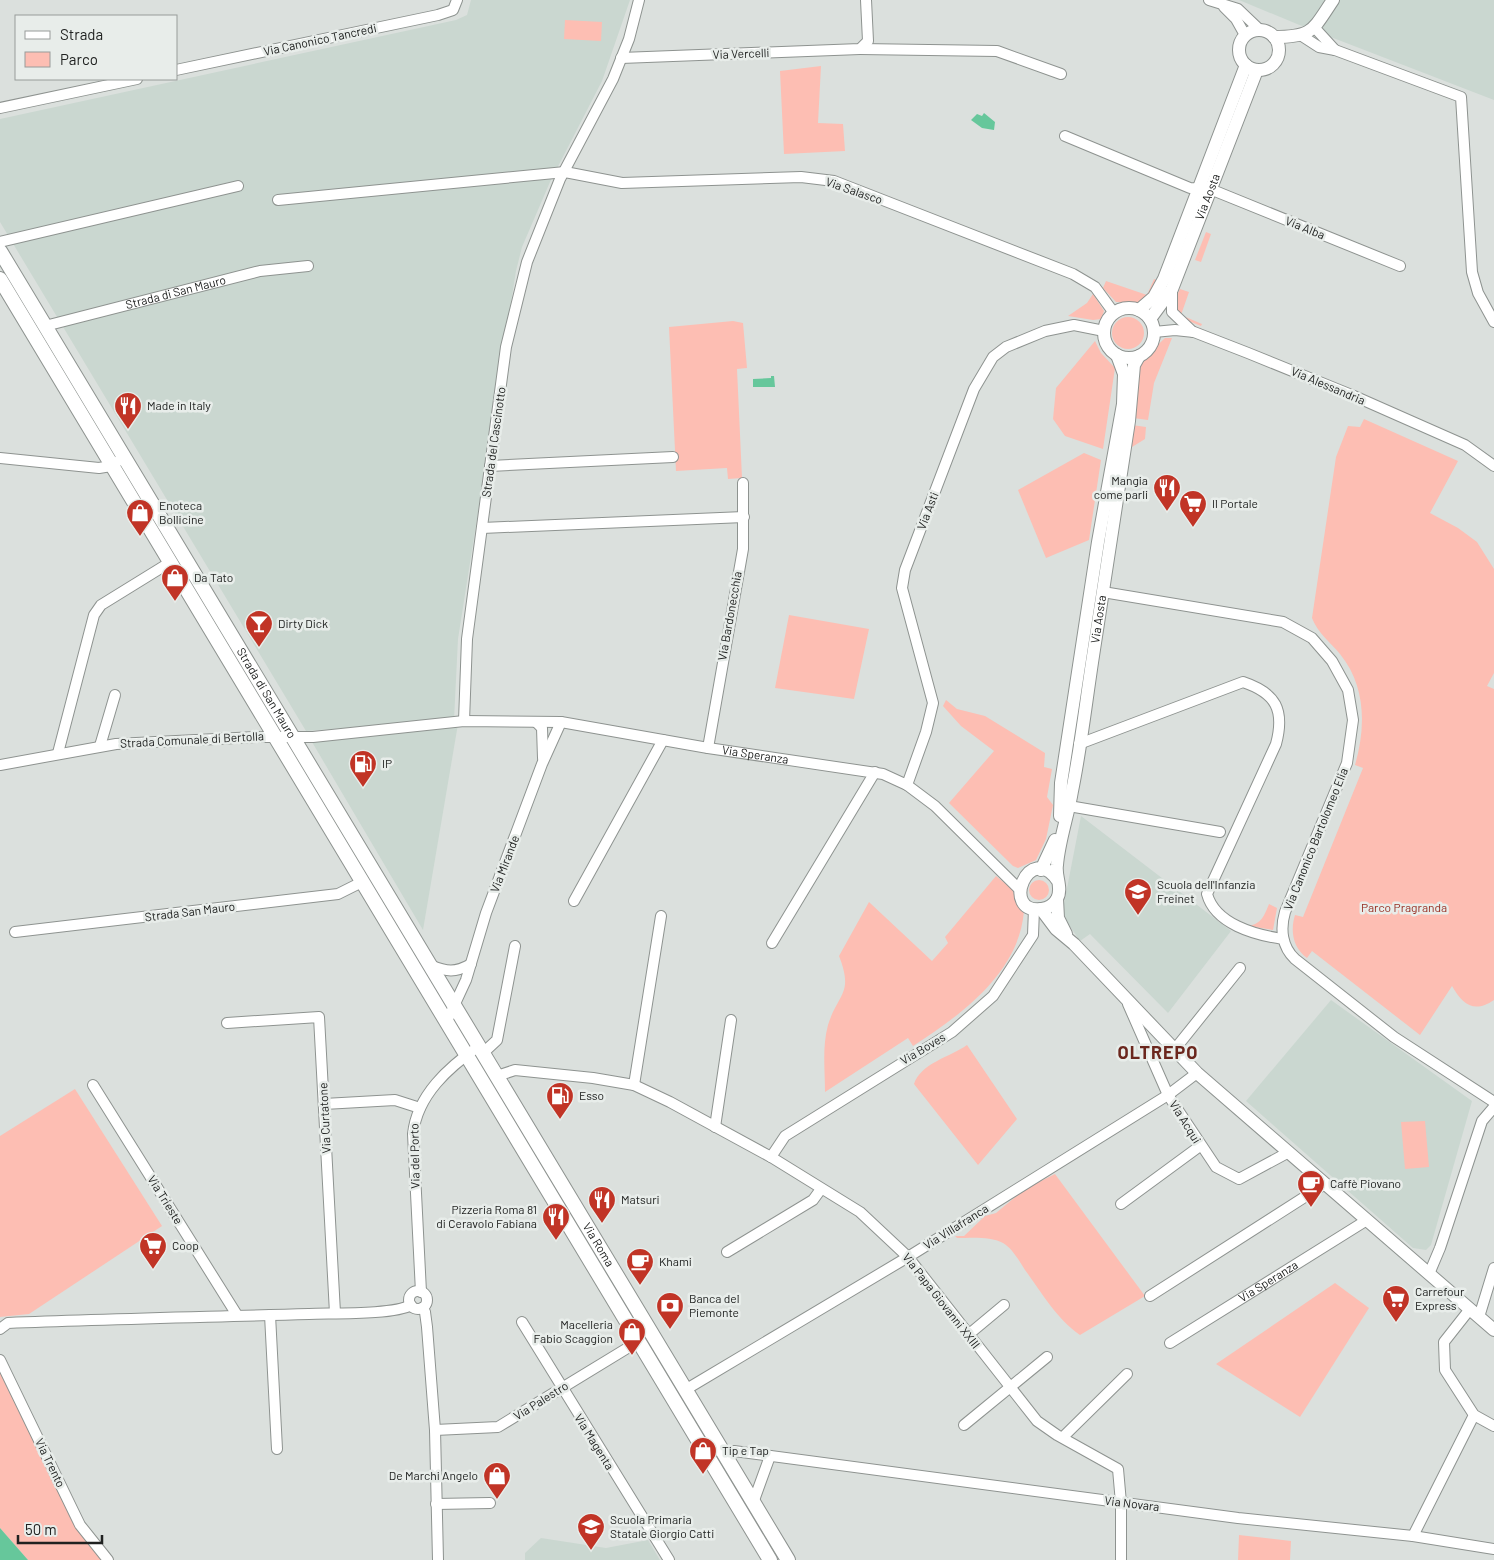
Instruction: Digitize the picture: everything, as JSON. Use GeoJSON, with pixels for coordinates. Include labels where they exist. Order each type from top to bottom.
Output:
{"type":"FeatureCollection","features":[{"type":"Feature","properties":{"kind":"main road","name":"Strada di San Mauro"},"geometry":{"type":"LineString","coordinates":[[0,251],[409,929]]}},
{"type":"Feature","properties":{"kind":"main road","name":"Strada di San Mauro"},"geometry":{"type":"LineString","coordinates":[[0,279],[273,737],[396,937]]}},
{"type":"Feature","properties":{"kind":"main road","name":"Via Roma"},"geometry":{"type":"LineString","coordinates":[[409,929],[788,1560]]}},
{"type":"Feature","properties":{"kind":"main road","name":"Via Roma"},"geometry":{"type":"LineString","coordinates":[[396,937],[770,1560]]}},
{"type":"Feature","properties":{"kind":"street","name":"Via Canonico Tancredi"},"geometry":{"type":"LineString","coordinates":[[178,70],[438,15],[453,10],[457,0]]}},
{"type":"Feature","properties":{"kind":"street","name":"Strada del Cascinotto"},"geometry":{"type":"LineString","coordinates":[[464,721],[467,639],[506,347],[527,262],[564,172],[613,79],[639,0]]}},
{"type":"Feature","properties":{"kind":"street"},"geometry":{"type":"LineString","coordinates":[[860,49],[868,41],[866,0]]}},
{"type":"Feature","properties":{"kind":"street"},"geometry":{"type":"LineString","coordinates":[[1209,0],[1223,6],[1238,9],[1260,30],[1277,42]]}},
{"type":"Feature","properties":{"kind":"street"},"geometry":{"type":"LineString","coordinates":[[1277,42],[1297,36],[1314,27],[1333,0]]}},
{"type":"Feature","properties":{"kind":"street"},"geometry":{"type":"LineString","coordinates":[[1223,6],[1236,19],[1245,35]]}},
{"type":"Feature","properties":{"kind":"street"},"geometry":{"type":"LineString","coordinates":[[1314,27],[1335,50]]}},
{"type":"Feature","properties":{"kind":"street"},"geometry":{"type":"LineString","coordinates":[[1260,30],[1245,35],[1239,50],[1252,68],[1273,65],[1278,55],[1277,42]]}},
{"type":"Feature","properties":{"kind":"street"},"geometry":{"type":"LineString","coordinates":[[1297,36],[1319,47],[1335,50],[1461,97],[1472,272],[1478,293],[1494,322]]}},
{"type":"Feature","properties":{"kind":"street","name":"Via Vercelli"},"geometry":{"type":"LineString","coordinates":[[621,58],[860,49],[997,51],[1061,74]]}},
{"type":"Feature","properties":{"kind":"street","name":"Via Aosta"},"geometry":{"type":"LineString","coordinates":[[1139,310],[1148,304],[1159,290],[1205,188],[1252,68]]}},
{"type":"Feature","properties":{"kind":"street"},"geometry":{"type":"LineString","coordinates":[[0,108],[131,80]]}},
{"type":"Feature","properties":{"kind":"street"},"geometry":{"type":"LineString","coordinates":[[1065,136],[1190,188],[1205,188]]}},
{"type":"Feature","properties":{"kind":"street"},"geometry":{"type":"LineString","coordinates":[[278,200],[564,172]]}},
{"type":"Feature","properties":{"kind":"street","name":"Via Salasco"},"geometry":{"type":"LineString","coordinates":[[564,172],[622,183],[801,177],[834,182],[1073,274],[1095,288],[1114,313]]}},
{"type":"Feature","properties":{"kind":"street"},"geometry":{"type":"LineString","coordinates":[[0,242],[238,186]]}},
{"type":"Feature","properties":{"kind":"street","name":"Via Aosta"},"geometry":{"type":"LineString","coordinates":[[1150,319],[1172,289],[1205,188]]}},
{"type":"Feature","properties":{"kind":"street","name":"Via Alba"},"geometry":{"type":"LineString","coordinates":[[1205,188],[1400,266]]}},
{"type":"Feature","properties":{"kind":"street","name":"Strada di San Mauro"},"geometry":{"type":"LineString","coordinates":[[45,326],[260,271],[308,266]]}},
{"type":"Feature","properties":{"kind":"street"},"geometry":{"type":"LineString","coordinates":[[1172,289],[1172,312],[1194,332]]}},
{"type":"Feature","properties":{"kind":"street"},"geometry":{"type":"LineString","coordinates":[[1123,308],[1139,310],[1150,319],[1154,332],[1150,347],[1139,356],[1124,357],[1117,354],[1107,344],[1104,332],[1106,322],[1114,313],[1123,308]]}},
{"type":"Feature","properties":{"kind":"street","name":"Via Asti"},"geometry":{"type":"LineString","coordinates":[[907,785],[926,732],[933,703],[902,588],[906,570],[974,389],[993,357],[1006,347],[1045,331],[1074,325],[1104,332]]}},
{"type":"Feature","properties":{"kind":"street","name":"Via Alessandria"},"geometry":{"type":"LineString","coordinates":[[1154,332],[1175,330],[1194,332],[1346,392],[1465,445],[1494,466]]}},
{"type":"Feature","properties":{"kind":"street","name":"Via Aosta"},"geometry":{"type":"LineString","coordinates":[[1041,870],[1056,839],[1080,744],[1103,592],[1124,374],[1117,354]]}},
{"type":"Feature","properties":{"kind":"street","name":"Via Aosta"},"geometry":{"type":"LineString","coordinates":[[1058,881],[1057,864],[1065,806],[1062,783],[1110,506],[1131,408],[1134,365],[1139,356]]}},
{"type":"Feature","properties":{"kind":"street"},"geometry":{"type":"LineString","coordinates":[[0,458],[99,468],[111,466],[124,457]]}},
{"type":"Feature","properties":{"kind":"street"},"geometry":{"type":"LineString","coordinates":[[490,466],[673,457]]}},
{"type":"Feature","properties":{"kind":"street","name":"Via Bardonecchia"},"geometry":{"type":"LineString","coordinates":[[708,748],[743,549],[744,484]]}},
{"type":"Feature","properties":{"kind":"street"},"geometry":{"type":"LineString","coordinates":[[482,528],[744,517]]}},
{"type":"Feature","properties":{"kind":"street"},"geometry":{"type":"LineString","coordinates":[[58,753],[94,615],[101,605],[169,563]]}},
{"type":"Feature","properties":{"kind":"street","name":"Via Canonico Bartolomeo Elia"},"geometry":{"type":"LineString","coordinates":[[1103,592],[1283,622],[1312,638],[1332,661],[1348,690],[1353,720],[1347,763],[1285,912],[1283,939]]}},
{"type":"Feature","properties":{"kind":"street"},"geometry":{"type":"LineString","coordinates":[[1080,744],[1243,682],[1266,692],[1277,707],[1280,728],[1276,744],[1207,894],[1210,905],[1250,932],[1283,939],[1295,959],[1394,1037],[1494,1102]]}},
{"type":"Feature","properties":{"kind":"street","name":"Strada Comunale di Bertolla"},"geometry":{"type":"LineString","coordinates":[[100,746],[115,695]]}},
{"type":"Feature","properties":{"kind":"street","name":"Via Speranza"},"geometry":{"type":"LineString","coordinates":[[464,721],[561,722],[708,748],[875,772],[907,785],[935,806],[1017,883]]}},
{"type":"Feature","properties":{"kind":"street","name":"Strada Comunale di Bertolla"},"geometry":{"type":"LineString","coordinates":[[0,765],[100,746],[273,737],[313,737],[464,721]]}},
{"type":"Feature","properties":{"kind":"street","name":"Via Mirande"},"geometry":{"type":"LineString","coordinates":[[536,722],[542,728],[542,764]]}},
{"type":"Feature","properties":{"kind":"street","name":"Via Mirande"},"geometry":{"type":"LineString","coordinates":[[447,1021],[471,964],[486,913],[542,764],[561,722]]}},
{"type":"Feature","properties":{"kind":"street"},"geometry":{"type":"LineString","coordinates":[[574,901],[664,740]]}},
{"type":"Feature","properties":{"kind":"street"},"geometry":{"type":"LineString","coordinates":[[772,943],[875,772]]}},
{"type":"Feature","properties":{"kind":"street"},"geometry":{"type":"LineString","coordinates":[[1065,806],[1220,832]]}},
{"type":"Feature","properties":{"kind":"street"},"geometry":{"type":"LineString","coordinates":[[1038,909],[1053,904],[1059,893],[1058,881],[1051,873],[1041,870],[1028,873],[1017,883],[1024,902],[1038,909],[1056,929],[1072,942],[1197,1073],[1494,1330]]}},
{"type":"Feature","properties":{"kind":"street","name":"Strada San Mauro"},"geometry":{"type":"LineString","coordinates":[[15,932],[338,894],[362,882]]}},
{"type":"Feature","properties":{"kind":"street"},"geometry":{"type":"LineString","coordinates":[[1057,899],[1060,925],[1072,942]]}},
{"type":"Feature","properties":{"kind":"street","name":"Via Boves"},"geometry":{"type":"LineString","coordinates":[[771,1157],[785,1136],[952,1032],[993,996],[1033,935],[1038,909]]}},
{"type":"Feature","properties":{"kind":"street"},"geometry":{"type":"LineString","coordinates":[[634,1085],[661,916]]}},
{"type":"Feature","properties":{"kind":"street","name":"Via del Porto"},"geometry":{"type":"LineString","coordinates":[[421,1292],[413,1134],[414,1118],[444,1074],[466,1055],[481,1050],[497,1040],[514,946]]}},
{"type":"Feature","properties":{"kind":"street"},"geometry":{"type":"LineString","coordinates":[[430,965],[448,972],[458,972],[471,964]]}},
{"type":"Feature","properties":{"kind":"street"},"geometry":{"type":"LineString","coordinates":[[1175,1048],[1240,968]]}},
{"type":"Feature","properties":{"kind":"street","name":"Via Acqui"},"geometry":{"type":"LineString","coordinates":[[1126,999],[1168,1095],[1200,1146],[1216,1167],[1238,1179],[1289,1152]]}},
{"type":"Feature","properties":{"kind":"street","name":"Via Curtatone"},"geometry":{"type":"LineString","coordinates":[[226,1023],[319,1017],[335,1313]]}},
{"type":"Feature","properties":{"kind":"street"},"geometry":{"type":"LineString","coordinates":[[715,1127],[731,1020]]}},
{"type":"Feature","properties":{"kind":"street","name":"Via Papa Giovanni XXIII"},"geometry":{"type":"LineString","coordinates":[[497,1076],[515,1070],[593,1078],[634,1085],[670,1102],[771,1157],[860,1212],[908,1257],[1037,1421],[1063,1438],[1118,1468],[1121,1503],[1121,1560]]}},
{"type":"Feature","properties":{"kind":"street","name":"Via Villafranca"},"geometry":{"type":"LineString","coordinates":[[685,1390],[908,1257],[1168,1095],[1197,1073]]}},
{"type":"Feature","properties":{"kind":"street","name":"Via Trieste"},"geometry":{"type":"LineString","coordinates":[[92,1086],[237,1316]]}},
{"type":"Feature","properties":{"kind":"street"},"geometry":{"type":"LineString","coordinates":[[324,1104],[395,1100],[420,1108]]}},
{"type":"Feature","properties":{"kind":"street"},"geometry":{"type":"LineString","coordinates":[[1429,1274],[1440,1248],[1482,1121],[1494,1107]]}},
{"type":"Feature","properties":{"kind":"street"},"geometry":{"type":"LineString","coordinates":[[1121,1204],[1200,1146]]}},
{"type":"Feature","properties":{"kind":"street"},"geometry":{"type":"LineString","coordinates":[[1150,1296],[1325,1184]]}},
{"type":"Feature","properties":{"kind":"street"},"geometry":{"type":"LineString","coordinates":[[726,1252],[813,1200],[821,1189]]}},
{"type":"Feature","properties":{"kind":"street","name":"Via Speranza"},"geometry":{"type":"LineString","coordinates":[[1170,1343],[1367,1220]]}},
{"type":"Feature","properties":{"kind":"street"},"geometry":{"type":"LineString","coordinates":[[1494,1268],[1474,1313],[1444,1342],[1445,1370],[1474,1415],[1494,1426]]}},
{"type":"Feature","properties":{"kind":"street"},"geometry":{"type":"LineString","coordinates":[[0,1330],[8,1323],[335,1313],[404,1309],[410,1304],[411,1294],[421,1292],[427,1300],[422,1308],[416,1309],[410,1304]]}},
{"type":"Feature","properties":{"kind":"street"},"geometry":{"type":"LineString","coordinates":[[968,1335],[1004,1305]]}},
{"type":"Feature","properties":{"kind":"street"},"geometry":{"type":"LineString","coordinates":[[422,1308],[425,1312],[427,1327],[434,1430],[438,1560]]}},
{"type":"Feature","properties":{"kind":"street"},"geometry":{"type":"LineString","coordinates":[[270,1315],[277,1449]]}},
{"type":"Feature","properties":{"kind":"street","name":"Via Magenta"},"geometry":{"type":"LineString","coordinates":[[522,1322],[561,1388],[669,1560]]}},
{"type":"Feature","properties":{"kind":"street","name":"Via Palestro"},"geometry":{"type":"LineString","coordinates":[[434,1430],[498,1427],[639,1341]]}},
{"type":"Feature","properties":{"kind":"street"},"geometry":{"type":"LineString","coordinates":[[964,1425],[1047,1357]]}},
{"type":"Feature","properties":{"kind":"street","name":"Via Trento"},"geometry":{"type":"LineString","coordinates":[[0,1360],[80,1524],[108,1560]]}},
{"type":"Feature","properties":{"kind":"street"},"geometry":{"type":"LineString","coordinates":[[1063,1438],[1126,1374]]}},
{"type":"Feature","properties":{"kind":"street"},"geometry":{"type":"LineString","coordinates":[[1413,1536],[1474,1415]]}},
{"type":"Feature","properties":{"kind":"street","name":"Via Novara"},"geometry":{"type":"LineString","coordinates":[[724,1454],[734,1451],[1238,1518],[1413,1536],[1494,1549]]}},
{"type":"Feature","properties":{"kind":"street"},"geometry":{"type":"LineString","coordinates":[[753,1503],[770,1456]]}},
{"type":"Feature","properties":{"kind":"street"},"geometry":{"type":"LineString","coordinates":[[436,1504],[490,1503]]}},
{"type":"Feature","properties":{"kind":"shaded area"},"geometry":{"type":"Polygon","coordinates":[[[471,0],[630,0],[602,81],[550,182],[522,247],[516,271],[458,639],[454,720],[306,731],[0,222],[0,119],[456,20],[467,15],[471,0]]]}},
{"type":"Feature","properties":{"kind":"shaded area"},"geometry":{"type":"Polygon","coordinates":[[[1239,0],[1494,0],[1494,100],[1297,24],[1239,0]]]}},
{"type":"Feature","properties":{"kind":"shaded area"},"geometry":{"type":"Polygon","coordinates":[[[984,113],[995,122],[994,130],[982,128],[971,120],[977,114],[982,116],[984,113]]]}},
{"type":"Feature","properties":{"kind":"shaded area"},"geometry":{"type":"Polygon","coordinates":[[[771,376],[774,376],[775,387],[753,387],[753,379],[771,378],[771,376]]]}},
{"type":"Feature","properties":{"kind":"shaded area"},"geometry":{"type":"Polygon","coordinates":[[[458,724],[423,930],[312,742],[336,737],[458,724]]]}},
{"type":"Feature","properties":{"kind":"shaded area","name":"Scuola dell'Infanzia Freinet"},"geometry":{"type":"Polygon","coordinates":[[[1081,816],[1231,931],[1168,1013],[1090,934],[1080,941],[1067,922],[1063,909],[1081,816]]]}},
{"type":"Feature","properties":{"kind":"shaded area"},"geometry":{"type":"Polygon","coordinates":[[[1331,1000],[1472,1101],[1431,1245],[1426,1250],[1413,1248],[1246,1101],[1331,1000]]]}},
{"type":"Feature","properties":{"kind":"shaded area"},"geometry":{"type":"Polygon","coordinates":[[[0,1528],[28,1560],[0,1560],[0,1528]]]}},
{"type":"Feature","properties":{"kind":"shaded area","name":"Scuola Primaria Statale Giorgio Catti"},"geometry":{"type":"Polygon","coordinates":[[[541,1538],[606,1548],[648,1540],[660,1560],[525,1560],[525,1553],[541,1538]]]}},
{"type":"Feature","properties":{"kind":"green space"},"geometry":{"type":"Polygon","coordinates":[[[565,20],[602,22],[601,41],[564,39],[565,20]]]}},
{"type":"Feature","properties":{"kind":"green space"},"geometry":{"type":"Polygon","coordinates":[[[821,66],[818,123],[843,124],[845,151],[784,154],[780,71],[821,66]]]}},
{"type":"Feature","properties":{"kind":"green space"},"geometry":{"type":"Polygon","coordinates":[[[1206,232],[1211,234],[1201,262],[1195,260],[1206,232]]]}},
{"type":"Feature","properties":{"kind":"green space"},"geometry":{"type":"Polygon","coordinates":[[[1154,279],[1158,281],[1152,291],[1139,303],[1116,302],[1103,288],[1106,281],[1147,295],[1154,279]]]}},
{"type":"Feature","properties":{"kind":"green space"},"geometry":{"type":"Polygon","coordinates":[[[1180,289],[1189,292],[1181,315],[1202,324],[1201,326],[1186,320],[1177,313],[1176,297],[1180,289]]]}},
{"type":"Feature","properties":{"kind":"green space"},"geometry":{"type":"Polygon","coordinates":[[[1093,294],[1104,311],[1101,319],[1093,320],[1068,316],[1087,303],[1093,294]]]}},
{"type":"Feature","properties":{"kind":"green space"},"geometry":{"type":"Polygon","coordinates":[[[1128,317],[1140,321],[1144,333],[1140,345],[1128,349],[1116,345],[1112,333],[1116,321],[1128,317]]]}},
{"type":"Feature","properties":{"kind":"green space"},"geometry":{"type":"Polygon","coordinates":[[[733,321],[743,323],[747,368],[737,369],[742,478],[728,479],[727,468],[676,471],[669,327],[733,321]]]}},
{"type":"Feature","properties":{"kind":"green space"},"geometry":{"type":"Polygon","coordinates":[[[1165,338],[1172,338],[1154,383],[1148,420],[1133,418],[1139,363],[1165,338]]]}},
{"type":"Feature","properties":{"kind":"green space"},"geometry":{"type":"Polygon","coordinates":[[[1095,341],[1101,353],[1115,368],[1103,449],[1065,436],[1053,419],[1056,388],[1095,341]]]}},
{"type":"Feature","properties":{"kind":"green space","name":"Parco Pragranda"},"geometry":{"type":"Polygon","coordinates":[[[1364,419],[1458,461],[1430,513],[1458,528],[1477,542],[1494,569],[1494,673],[1487,686],[1494,689],[1494,1000],[1480,1006],[1469,1005],[1460,998],[1452,986],[1420,1035],[1312,951],[1307,958],[1302,954],[1296,944],[1293,933],[1295,915],[1303,917],[1363,768],[1355,765],[1359,751],[1362,722],[1359,693],[1355,680],[1349,666],[1321,633],[1312,618],[1336,457],[1348,426],[1360,427],[1364,419]]]}},
{"type":"Feature","properties":{"kind":"green space"},"geometry":{"type":"Polygon","coordinates":[[[1132,425],[1146,427],[1145,439],[1132,447],[1132,425]]]}},
{"type":"Feature","properties":{"kind":"green space"},"geometry":{"type":"Polygon","coordinates":[[[1084,453],[1101,460],[1089,540],[1046,558],[1018,490],[1084,453]]]}},
{"type":"Feature","properties":{"kind":"green space"},"geometry":{"type":"Polygon","coordinates":[[[789,615],[869,629],[854,699],[775,688],[789,615]]]}},
{"type":"Feature","properties":{"kind":"green space"},"geometry":{"type":"Polygon","coordinates":[[[946,700],[957,709],[985,716],[1045,753],[1044,767],[1052,769],[1047,797],[1053,805],[1046,839],[1036,860],[1018,868],[1013,866],[949,803],[994,751],[961,726],[943,706],[946,700]]]}},
{"type":"Feature","properties":{"kind":"green space"},"geometry":{"type":"Polygon","coordinates":[[[996,876],[1012,889],[1017,902],[1024,911],[1020,933],[1011,954],[999,973],[968,1006],[931,1034],[913,1046],[908,1038],[825,1092],[824,1050],[826,1033],[832,1014],[845,986],[845,978],[839,956],[869,902],[932,961],[948,943],[945,937],[996,876]]]}},
{"type":"Feature","properties":{"kind":"green space"},"geometry":{"type":"Polygon","coordinates":[[[1039,880],[1046,883],[1049,890],[1046,897],[1039,900],[1032,897],[1029,890],[1032,883],[1039,880]]]}},
{"type":"Feature","properties":{"kind":"green space"},"geometry":{"type":"Polygon","coordinates":[[[1269,904],[1277,908],[1273,930],[1249,926],[1260,921],[1269,904]]]}},
{"type":"Feature","properties":{"kind":"green space"},"geometry":{"type":"Polygon","coordinates":[[[967,1045],[1017,1119],[978,1165],[914,1084],[929,1066],[967,1045]]]}},
{"type":"Feature","properties":{"kind":"green space"},"geometry":{"type":"Polygon","coordinates":[[[75,1089],[162,1226],[29,1314],[0,1317],[0,1136],[75,1089]]]}},
{"type":"Feature","properties":{"kind":"green space"},"geometry":{"type":"Polygon","coordinates":[[[1425,1121],[1429,1167],[1405,1169],[1401,1122],[1425,1121]]]}},
{"type":"Feature","properties":{"kind":"green space"},"geometry":{"type":"Polygon","coordinates":[[[1055,1174],[1145,1296],[1080,1335],[1057,1313],[1010,1248],[992,1239],[957,1238],[955,1236],[964,1236],[985,1216],[996,1213],[1025,1189],[1055,1174]]]}},
{"type":"Feature","properties":{"kind":"green space"},"geometry":{"type":"Polygon","coordinates":[[[1335,1283],[1369,1308],[1300,1417],[1216,1364],[1335,1283]]]}},
{"type":"Feature","properties":{"kind":"green space"},"geometry":{"type":"Polygon","coordinates":[[[0,1363],[80,1524],[107,1560],[28,1560],[0,1528],[0,1363]]]}},
{"type":"Feature","properties":{"kind":"green space"},"geometry":{"type":"Polygon","coordinates":[[[1239,1535],[1291,1541],[1290,1560],[1238,1560],[1239,1535]]]}},
{"type":"Feature","properties":{"kind":"place","name":"Made in Italy"},"geometry":{"type":"Point","coordinates":[128,430]}},
{"type":"Feature","properties":{"kind":"place","name":"Mangia come parli"},"geometry":{"type":"Point","coordinates":[1167,512]}},
{"type":"Feature","properties":{"kind":"place","name":"Il Portale"},"geometry":{"type":"Point","coordinates":[1193,528]}},
{"type":"Feature","properties":{"kind":"place","name":"Enoteca Bollicine"},"geometry":{"type":"Point","coordinates":[140,537]}},
{"type":"Feature","properties":{"kind":"place","name":"Da Tato"},"geometry":{"type":"Point","coordinates":[175,602]}},
{"type":"Feature","properties":{"kind":"place","name":"Dirty Dick"},"geometry":{"type":"Point","coordinates":[259,648]}},
{"type":"Feature","properties":{"kind":"place","name":"IP"},"geometry":{"type":"Point","coordinates":[363,788]}},
{"type":"Feature","properties":{"kind":"place","name":"Scuola dell'Infanzia Freinet"},"geometry":{"type":"Point","coordinates":[1138,916]}},
{"type":"Feature","properties":{"kind":"place","name":"Esso"},"geometry":{"type":"Point","coordinates":[560,1120]}},
{"type":"Feature","properties":{"kind":"place","name":"Caffè Piovano"},"geometry":{"type":"Point","coordinates":[1311,1208]}},
{"type":"Feature","properties":{"kind":"place","name":"Matsuri"},"geometry":{"type":"Point","coordinates":[602,1224]}},
{"type":"Feature","properties":{"kind":"place","name":"Pizzeria Roma 81 di Ceravolo Fabiana"},"geometry":{"type":"Point","coordinates":[556,1241]}},
{"type":"Feature","properties":{"kind":"place","name":"Coop"},"geometry":{"type":"Point","coordinates":[153,1270]}},
{"type":"Feature","properties":{"kind":"place","name":"Khami"},"geometry":{"type":"Point","coordinates":[640,1286]}},
{"type":"Feature","properties":{"kind":"place","name":"Carrefour Express"},"geometry":{"type":"Point","coordinates":[1396,1323]}},
{"type":"Feature","properties":{"kind":"place","name":"Banca del Piemonte"},"geometry":{"type":"Point","coordinates":[670,1330]}},
{"type":"Feature","properties":{"kind":"place","name":"Macelleria Fabio Scaggion"},"geometry":{"type":"Point","coordinates":[632,1356]}},
{"type":"Feature","properties":{"kind":"place","name":"Tip e Tap"},"geometry":{"type":"Point","coordinates":[703,1475]}},
{"type":"Feature","properties":{"kind":"place","name":"De Marchi Angelo"},"geometry":{"type":"Point","coordinates":[497,1500]}},
{"type":"Feature","properties":{"kind":"place","name":"Scuola Primaria Statale Giorgio Catti"},"geometry":{"type":"Point","coordinates":[591,1551]}},
{"type":"Feature","properties":{"kind":"district","name":"OLTREPO"},"geometry":{"type":"Point","coordinates":[1158,1053]}}]}
